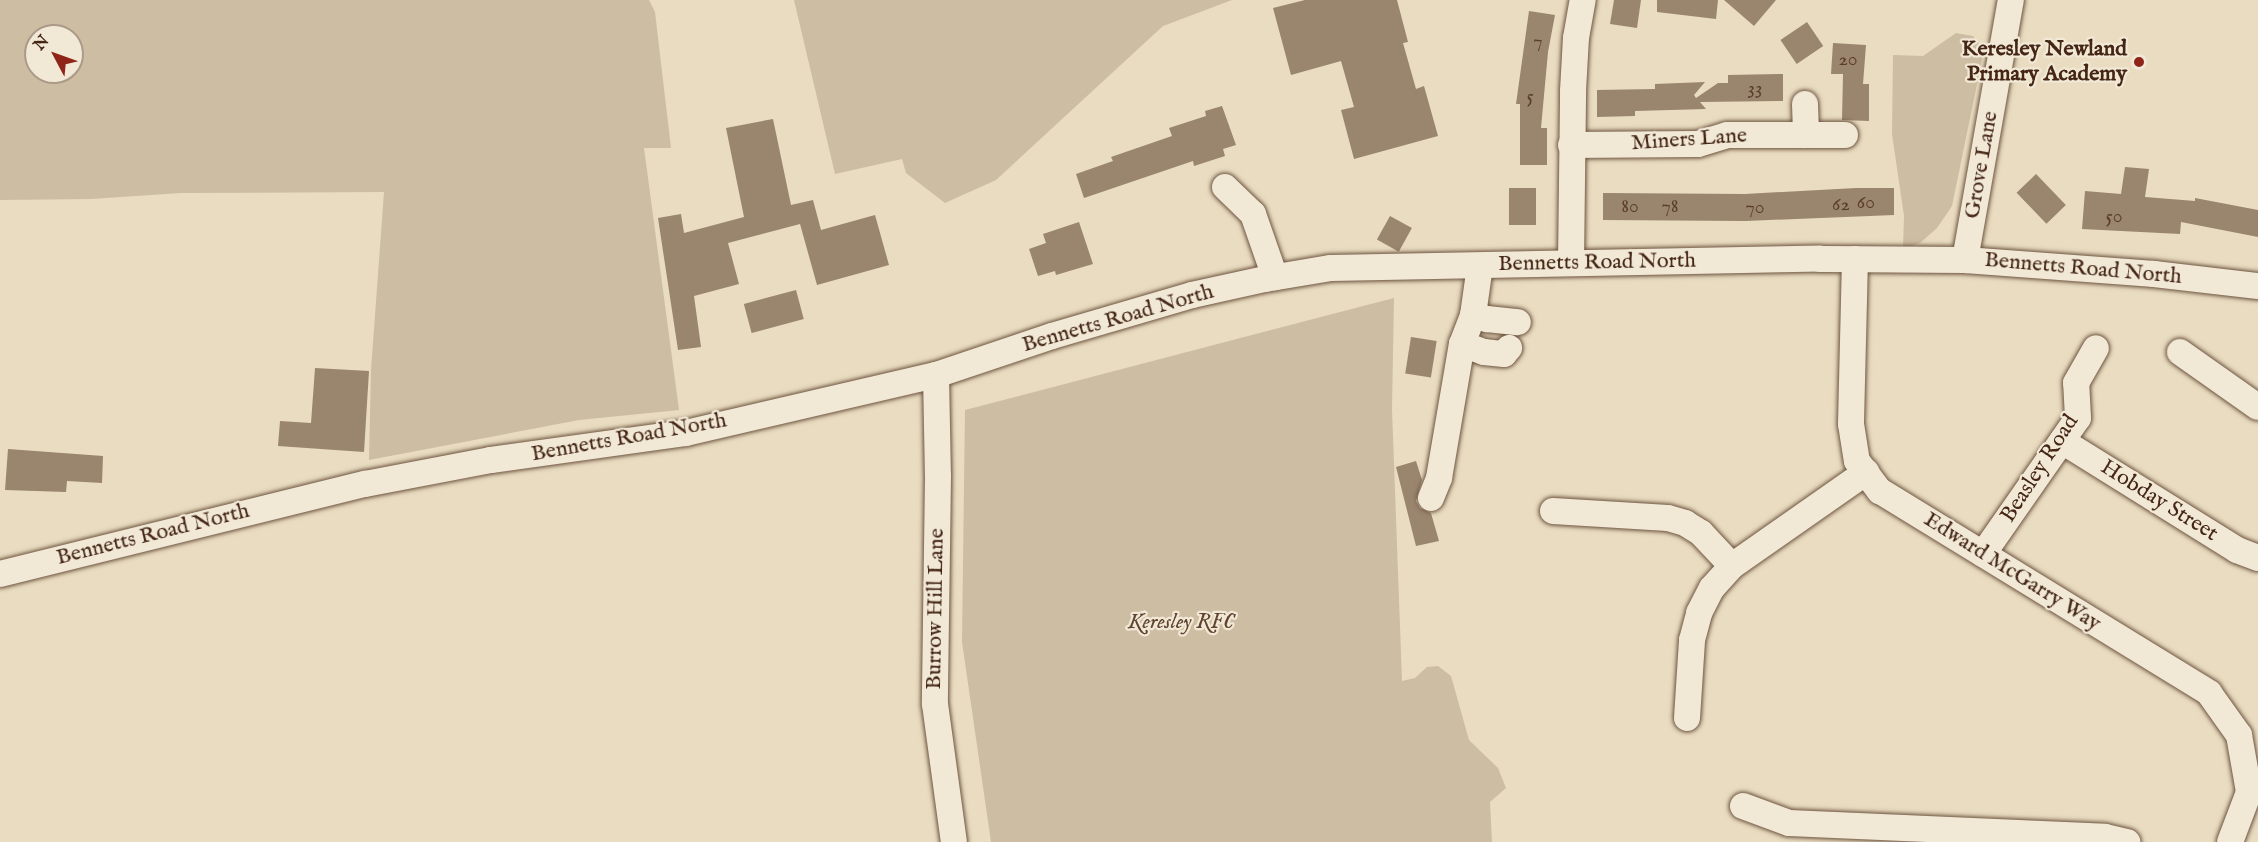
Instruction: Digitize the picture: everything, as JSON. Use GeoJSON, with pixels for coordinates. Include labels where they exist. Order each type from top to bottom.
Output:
{"type":"FeatureCollection","features":[{"type":"Feature","properties":{"kind":"street"},"geometry":{"type":"LineString","coordinates":[[1571,264],[1571,145],[1576,38],[1584,0]]}},
{"type":"Feature","properties":{"kind":"street","name":"Grove Lane"},"geometry":{"type":"LineString","coordinates":[[1965,260],[2011,0]]}},
{"type":"Feature","properties":{"kind":"street"},"geometry":{"type":"LineString","coordinates":[[1805,104],[1806,135]]}},
{"type":"Feature","properties":{"kind":"street","name":"Miners Lane"},"geometry":{"type":"LineString","coordinates":[[1571,145],[1698,144],[1727,135],[1845,135]]}},
{"type":"Feature","properties":{"kind":"street"},"geometry":{"type":"LineString","coordinates":[[1225,187],[1253,214],[1275,277]]}},
{"type":"Feature","properties":{"kind":"street","name":"Bennetts Road North"},"geometry":{"type":"LineString","coordinates":[[0,574],[365,484],[491,460],[686,433],[936,375],[1053,336],[1192,295],[1275,277],[1331,268],[1855,259],[1965,260],[2154,273],[2258,286]]}},
{"type":"Feature","properties":{"kind":"street","name":"Edward McGarry Way"},"geometry":{"type":"LineString","coordinates":[[1855,259],[1851,424],[1857,461],[1880,491],[2210,693],[2239,735],[2249,792],[2230,842]]}},
{"type":"Feature","properties":{"kind":"street"},"geometry":{"type":"LineString","coordinates":[[1431,498],[1443,455],[1462,344],[1473,315],[1480,266]]}},
{"type":"Feature","properties":{"kind":"street"},"geometry":{"type":"LineString","coordinates":[[1473,315],[1487,319],[1518,322]]}},
{"type":"Feature","properties":{"kind":"street"},"geometry":{"type":"LineString","coordinates":[[1462,344],[1484,352],[1504,354],[1509,348]]}},
{"type":"Feature","properties":{"kind":"street","name":"Beasley Road"},"geometry":{"type":"LineString","coordinates":[[1983,554],[2078,418],[2076,383],[2096,348]]}},
{"type":"Feature","properties":{"kind":"street"},"geometry":{"type":"LineString","coordinates":[[2180,352],[2258,407]]}},
{"type":"Feature","properties":{"kind":"street","name":"Burrow Hill Lane"},"geometry":{"type":"LineString","coordinates":[[936,375],[938,476],[935,704],[954,842]]}},
{"type":"Feature","properties":{"kind":"street","name":"Hobday Street"},"geometry":{"type":"LineString","coordinates":[[2062,441],[2237,550],[2258,558]]}},
{"type":"Feature","properties":{"kind":"street"},"geometry":{"type":"LineString","coordinates":[[1687,718],[1692,640],[1699,613],[1712,588],[1732,566],[1866,472]]}},
{"type":"Feature","properties":{"kind":"street"},"geometry":{"type":"LineString","coordinates":[[1553,511],[1668,518],[1685,523],[1701,533],[1732,566]]}},
{"type":"Feature","properties":{"kind":"street"},"geometry":{"type":"LineString","coordinates":[[1743,806],[1790,823],[2105,837],[2127,842]]}},
{"type":"Feature","properties":{"kind":"green space"},"geometry":{"type":"Polygon","coordinates":[[[0,0],[649,0],[655,12],[671,148],[644,148],[679,410],[579,420],[369,460],[371,370],[384,192],[181,193],[91,199],[0,200],[0,0]]]}},
{"type":"Feature","properties":{"kind":"green space"},"geometry":{"type":"Polygon","coordinates":[[[794,0],[1232,0],[1163,26],[996,180],[945,203],[906,173],[902,159],[835,174],[794,0]]]}},
{"type":"Feature","properties":{"kind":"green space"},"geometry":{"type":"Polygon","coordinates":[[[1956,33],[1973,36],[1984,50],[1952,206],[1937,228],[1920,243],[1903,249],[1904,216],[1892,134],[1893,55],[1923,56],[1956,33]]]}},
{"type":"Feature","properties":{"kind":"green space","name":"Keresley RFC"},"geometry":{"type":"Polygon","coordinates":[[[1394,298],[1392,409],[1402,681],[1415,678],[1427,667],[1438,666],[1451,676],[1469,740],[1498,768],[1506,788],[1490,802],[1492,842],[991,842],[962,642],[965,410],[1394,298]]]}},
{"type":"Feature","properties":{"kind":"building"},"geometry":{"type":"Polygon","coordinates":[[[1305,0],[1397,0],[1408,42],[1403,43],[1416,89],[1424,86],[1438,136],[1354,159],[1341,110],[1354,107],[1341,61],[1291,75],[1273,8],[1305,0]]]}},
{"type":"Feature","properties":{"kind":"building"},"geometry":{"type":"Polygon","coordinates":[[[1614,0],[1641,0],[1637,28],[1610,24],[1614,0]]]}},
{"type":"Feature","properties":{"kind":"building"},"geometry":{"type":"Polygon","coordinates":[[[1657,0],[1718,0],[1716,19],[1657,12],[1657,0]]]}},
{"type":"Feature","properties":{"kind":"building"},"geometry":{"type":"Polygon","coordinates":[[[1724,0],[1776,0],[1754,26],[1724,0]]]}},
{"type":"Feature","properties":{"kind":"building"},"geometry":{"type":"Polygon","coordinates":[[[1529,11],[1555,15],[1548,52],[1541,128],[1547,128],[1547,165],[1520,165],[1520,104],[1516,104],[1529,11]]]}},
{"type":"Feature","properties":{"kind":"building"},"geometry":{"type":"Polygon","coordinates":[[[1807,22],[1823,46],[1797,64],[1780,40],[1807,22]]]}},
{"type":"Feature","properties":{"kind":"building"},"geometry":{"type":"Polygon","coordinates":[[[1833,43],[1866,45],[1863,84],[1869,84],[1869,121],[1842,120],[1843,74],[1831,74],[1833,43]]]}},
{"type":"Feature","properties":{"kind":"building"},"geometry":{"type":"Polygon","coordinates":[[[1783,74],[1783,101],[1700,102],[1706,109],[1635,111],[1635,116],[1597,117],[1597,90],[1655,89],[1655,84],[1705,82],[1694,95],[1696,98],[1718,83],[1728,83],[1728,75],[1783,74]]]}},
{"type":"Feature","properties":{"kind":"building"},"geometry":{"type":"Polygon","coordinates":[[[1222,106],[1236,145],[1223,149],[1225,156],[1194,166],[1193,161],[1084,198],[1076,174],[1113,161],[1111,157],[1172,136],[1169,128],[1206,116],[1205,111],[1222,106]]]}},
{"type":"Feature","properties":{"kind":"building"},"geometry":{"type":"Polygon","coordinates":[[[773,119],[791,205],[813,200],[821,230],[875,215],[889,265],[817,285],[800,224],[728,243],[739,284],[694,296],[701,347],[678,350],[658,218],[681,214],[684,233],[744,217],[726,128],[773,119]]]}},
{"type":"Feature","properties":{"kind":"building"},"geometry":{"type":"Polygon","coordinates":[[[2125,167],[2149,169],[2145,197],[2195,201],[2195,198],[2258,210],[2258,237],[2181,222],[2180,234],[2082,229],[2085,191],[2121,194],[2125,167]]]}},
{"type":"Feature","properties":{"kind":"building"},"geometry":{"type":"Polygon","coordinates":[[[2036,174],[2066,205],[2046,224],[2017,193],[2036,174]]]}},
{"type":"Feature","properties":{"kind":"building"},"geometry":{"type":"Polygon","coordinates":[[[1509,188],[1536,188],[1536,225],[1509,225],[1509,188]]]}},
{"type":"Feature","properties":{"kind":"building"},"geometry":{"type":"Polygon","coordinates":[[[1894,188],[1894,215],[1746,221],[1603,220],[1603,193],[1745,194],[1894,188]]]}},
{"type":"Feature","properties":{"kind":"building"},"geometry":{"type":"Polygon","coordinates":[[[1390,216],[1412,228],[1399,252],[1377,240],[1390,216]]]}},
{"type":"Feature","properties":{"kind":"building"},"geometry":{"type":"Polygon","coordinates":[[[1079,222],[1093,264],[1056,275],[1055,271],[1038,276],[1029,249],[1046,243],[1043,234],[1079,222]]]}},
{"type":"Feature","properties":{"kind":"building"},"geometry":{"type":"Polygon","coordinates":[[[796,290],[804,319],[752,333],[744,304],[796,290]]]}},
{"type":"Feature","properties":{"kind":"building"},"geometry":{"type":"Polygon","coordinates":[[[1411,337],[1437,341],[1431,378],[1405,374],[1411,337]]]}},
{"type":"Feature","properties":{"kind":"building"},"geometry":{"type":"Polygon","coordinates":[[[315,368],[369,371],[364,452],[278,446],[280,421],[311,423],[315,368]]]}},
{"type":"Feature","properties":{"kind":"building"},"geometry":{"type":"Polygon","coordinates":[[[8,449],[103,456],[102,483],[67,481],[66,492],[5,490],[8,449]]]}},
{"type":"Feature","properties":{"kind":"building"},"geometry":{"type":"Polygon","coordinates":[[[1416,461],[1422,480],[1416,501],[1420,508],[1431,513],[1439,541],[1416,546],[1396,467],[1416,461]]]}},
{"type":"Feature","properties":{"kind":"place","name":"Keresley Newland Primary Academy"},"geometry":{"type":"Point","coordinates":[2139,62]}}]}
